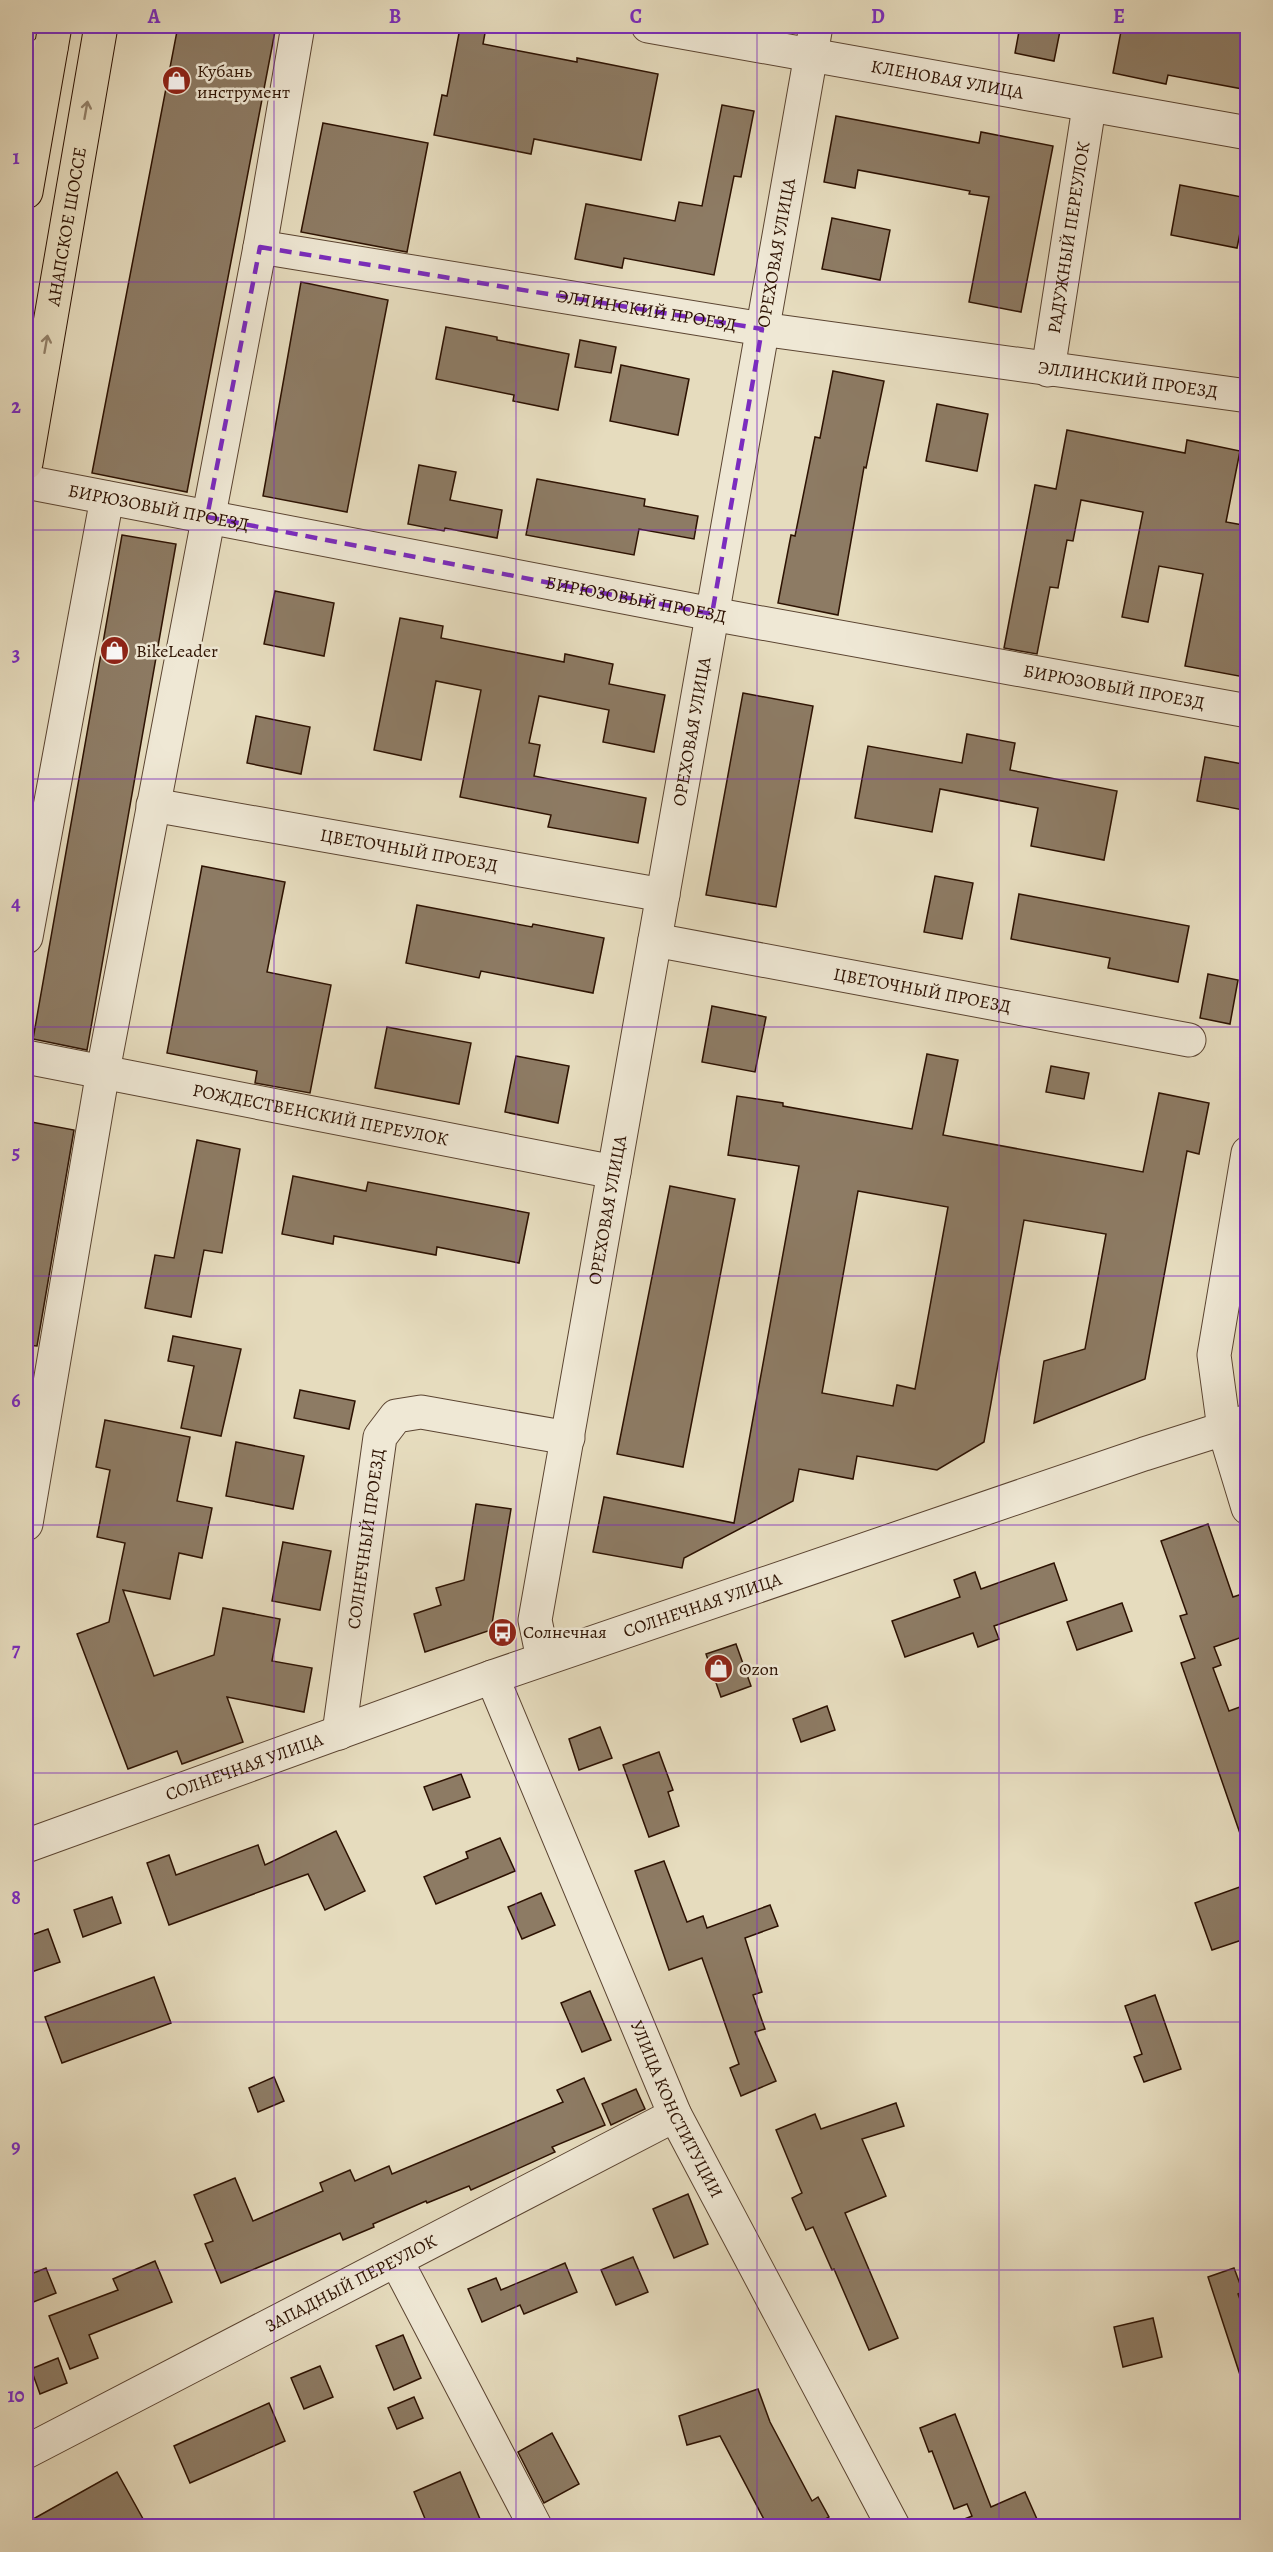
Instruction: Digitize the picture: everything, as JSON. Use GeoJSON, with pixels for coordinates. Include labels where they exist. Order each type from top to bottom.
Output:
{"type":"FeatureCollection","features":[{"type":"Feature","properties":{"kind":"main road","name":"АНАПСКОЕ ШОССЕ"},"geometry":{"type":"LineString","coordinates":[[26,464],[101,26]]}},
{"type":"Feature","properties":{"kind":"main road"},"geometry":{"type":"LineString","coordinates":[[26,179],[53,37]]}},
{"type":"Feature","properties":{"kind":"street"},"geometry":{"type":"LineString","coordinates":[[26,1524],[103,1071],[260,247],[298,26]]}},
{"type":"Feature","properties":{"kind":"street","name":"КЛЕНОВАЯ УЛИЦА"},"geometry":{"type":"LineString","coordinates":[[648,26],[813,40],[1089,106],[1248,134]]}},
{"type":"Feature","properties":{"kind":"street"},"geometry":{"type":"LineString","coordinates":[[26,69],[53,37]]}},
{"type":"Feature","properties":{"kind":"street","name":"ОРЕХОВАЯ УЛИЦА"},"geometry":{"type":"LineString","coordinates":[[543,1659],[535,1620],[813,40]]}},
{"type":"Feature","properties":{"kind":"street","name":"РАДУЖНЫЙ ПЕРЕУЛОК"},"geometry":{"type":"LineString","coordinates":[[1048,370],[1089,106]]}},
{"type":"Feature","properties":{"kind":"street","name":"ЭЛЛИНСКИЙ ПРОЕЗД"},"geometry":{"type":"LineString","coordinates":[[260,247],[762,329],[1248,396]]}},
{"type":"Feature","properties":{"kind":"street","name":"БИРЮЗОВЫЙ ПРОЕЗД"},"geometry":{"type":"LineString","coordinates":[[26,482],[712,614],[1248,711]]}},
{"type":"Feature","properties":{"kind":"street"},"geometry":{"type":"LineString","coordinates":[[26,937],[107,498]]}},
{"type":"Feature","properties":{"kind":"street","name":"ЦВЕТОЧНЫЙ ПРОЕЗД"},"geometry":{"type":"LineString","coordinates":[[153,805],[663,895]]}},
{"type":"Feature","properties":{"kind":"street","name":"ЦВЕТОЧНЫЙ ПРОЕЗД"},"geometry":{"type":"LineString","coordinates":[[655,940],[1189,1040]]}},
{"type":"Feature","properties":{"kind":"street","name":"РОЖДЕСТВЕНСКИЙ ПЕРЕУЛОК"},"geometry":{"type":"LineString","coordinates":[[26,1057],[614,1172]]}},
{"type":"Feature","properties":{"kind":"street"},"geometry":{"type":"LineString","coordinates":[[1248,1153],[1214,1355],[1236,1425],[1248,1508]]}},
{"type":"Feature","properties":{"kind":"street","name":"СОЛНЕЧНЫЙ ПРОЕЗД"},"geometry":{"type":"LineString","coordinates":[[339,1733],[380,1437],[396,1416],[421,1412],[568,1438]]}},
{"type":"Feature","properties":{"kind":"street","name":"СОЛНЕЧНАЯ УЛИЦА"},"geometry":{"type":"LineString","coordinates":[[26,1846],[543,1659],[1236,1425]]}},
{"type":"Feature","properties":{"kind":"street","name":"УЛИЦА КОНСТИТУЦИИ"},"geometry":{"type":"LineString","coordinates":[[492,1677],[675,2115],[893,2526]]}},
{"type":"Feature","properties":{"kind":"street","name":"ЗАПАДНЫЙ ПЕРЕУЛОК"},"geometry":{"type":"LineString","coordinates":[[26,2452],[675,2115]]}},
{"type":"Feature","properties":{"kind":"street"},"geometry":{"type":"LineString","coordinates":[[396,2259],[535,2526]]}},
{"type":"Feature","properties":{"kind":"highlighted area"},"geometry":{"type":"Polygon","coordinates":[[[260,247],[762,329],[712,614],[207,517],[260,247]]]}},
{"type":"Feature","properties":{"kind":"building"},"geometry":{"type":"Polygon","coordinates":[[[178,26],[276,26],[187,492],[92,473],[178,26]]]}},
{"type":"Feature","properties":{"kind":"building"},"geometry":{"type":"Polygon","coordinates":[[[1020,26],[1061,26],[1054,61],[1015,53],[1020,26]]]}},
{"type":"Feature","properties":{"kind":"building"},"geometry":{"type":"Polygon","coordinates":[[[1122,26],[1248,26],[1248,90],[1168,75],[1166,84],[1113,73],[1122,26]]]}},
{"type":"Feature","properties":{"kind":"building"},"geometry":{"type":"Polygon","coordinates":[[[460,28],[485,33],[483,44],[577,62],[577,58],[658,74],[641,160],[534,139],[531,154],[434,135],[442,95],[447,96],[460,28]]]}},
{"type":"Feature","properties":{"kind":"building"},"geometry":{"type":"Polygon","coordinates":[[[722,105],[754,111],[741,177],[734,176],[714,275],[624,258],[622,268],[575,259],[586,204],[675,221],[679,202],[702,206],[722,105]]]}},
{"type":"Feature","properties":{"kind":"building"},"geometry":{"type":"Polygon","coordinates":[[[836,116],[979,143],[981,132],[1053,146],[1021,312],[969,302],[989,197],[969,194],[970,191],[858,170],[855,188],[824,182],[836,116]]]}},
{"type":"Feature","properties":{"kind":"building"},"geometry":{"type":"Polygon","coordinates":[[[323,123],[428,143],[407,252],[301,232],[323,123]]]}},
{"type":"Feature","properties":{"kind":"building"},"geometry":{"type":"Polygon","coordinates":[[[1180,185],[1247,198],[1237,248],[1171,235],[1180,185]]]}},
{"type":"Feature","properties":{"kind":"building"},"geometry":{"type":"Polygon","coordinates":[[[832,218],[890,230],[880,280],[822,269],[832,218]]]}},
{"type":"Feature","properties":{"kind":"building"},"geometry":{"type":"Polygon","coordinates":[[[301,282],[388,300],[347,512],[263,496],[301,282]]]}},
{"type":"Feature","properties":{"kind":"building"},"geometry":{"type":"Polygon","coordinates":[[[446,327],[569,354],[558,410],[513,401],[514,395],[436,379],[446,327]]]}},
{"type":"Feature","properties":{"kind":"building"},"geometry":{"type":"Polygon","coordinates":[[[580,340],[616,347],[611,373],[575,367],[580,340]]]}},
{"type":"Feature","properties":{"kind":"building"},"geometry":{"type":"Polygon","coordinates":[[[621,365],[689,379],[678,435],[610,421],[621,365]]]}},
{"type":"Feature","properties":{"kind":"building"},"geometry":{"type":"Polygon","coordinates":[[[833,371],[884,381],[866,468],[864,467],[838,615],[778,603],[791,535],[795,536],[815,437],[820,438],[833,371]]]}},
{"type":"Feature","properties":{"kind":"building"},"geometry":{"type":"Polygon","coordinates":[[[937,404],[988,414],[977,471],[926,461],[937,404]]]}},
{"type":"Feature","properties":{"kind":"building"},"geometry":{"type":"Polygon","coordinates":[[[1067,430],[1185,453],[1187,440],[1240,451],[1226,522],[1248,526],[1248,573],[1240,613],[1248,615],[1248,660],[1244,677],[1185,666],[1203,574],[1159,566],[1148,622],[1122,617],[1143,512],[1081,500],[1073,541],[1067,540],[1058,588],[1050,587],[1037,654],[1004,648],[1035,485],[1056,489],[1067,430]]]}},
{"type":"Feature","properties":{"kind":"building"},"geometry":{"type":"Polygon","coordinates":[[[419,465],[456,472],[450,500],[502,510],[497,538],[408,524],[419,465]]]}},
{"type":"Feature","properties":{"kind":"building"},"geometry":{"type":"Polygon","coordinates":[[[537,479],[645,499],[644,506],[698,516],[694,539],[639,529],[634,555],[526,535],[537,479]]]}},
{"type":"Feature","properties":{"kind":"building"},"geometry":{"type":"Polygon","coordinates":[[[122,535],[176,544],[87,1050],[33,1039],[122,535]]]}},
{"type":"Feature","properties":{"kind":"building"},"geometry":{"type":"Polygon","coordinates":[[[275,591],[334,603],[324,656],[264,644],[275,591]]]}},
{"type":"Feature","properties":{"kind":"building"},"geometry":{"type":"Polygon","coordinates":[[[400,618],[443,626],[441,638],[564,662],[565,654],[613,664],[609,684],[665,695],[654,752],[603,742],[609,710],[539,696],[529,743],[540,745],[534,776],[646,798],[638,843],[548,827],[551,815],[460,797],[481,690],[436,681],[421,760],[374,750],[400,618]]]}},
{"type":"Feature","properties":{"kind":"building"},"geometry":{"type":"Polygon","coordinates":[[[743,693],[813,706],[776,907],[706,895],[743,693]]]}},
{"type":"Feature","properties":{"kind":"building"},"geometry":{"type":"Polygon","coordinates":[[[256,716],[310,727],[301,774],[247,763],[256,716]]]}},
{"type":"Feature","properties":{"kind":"building"},"geometry":{"type":"Polygon","coordinates":[[[967,734],[1015,743],[1010,770],[1117,791],[1104,860],[1031,846],[1038,808],[940,789],[932,832],[855,818],[868,746],[962,763],[967,734]]]}},
{"type":"Feature","properties":{"kind":"building"},"geometry":{"type":"Polygon","coordinates":[[[1205,757],[1248,765],[1248,789],[1243,810],[1197,801],[1205,757]]]}},
{"type":"Feature","properties":{"kind":"building"},"geometry":{"type":"Polygon","coordinates":[[[202,866],[285,882],[267,972],[331,985],[310,1093],[255,1083],[257,1071],[167,1053],[202,866]]]}},
{"type":"Feature","properties":{"kind":"building"},"geometry":{"type":"Polygon","coordinates":[[[935,876],[973,883],[962,939],[924,932],[935,876]]]}},
{"type":"Feature","properties":{"kind":"building"},"geometry":{"type":"Polygon","coordinates":[[[1019,894],[1189,926],[1178,982],[1108,968],[1110,958],[1011,939],[1019,894]]]}},
{"type":"Feature","properties":{"kind":"building"},"geometry":{"type":"Polygon","coordinates":[[[417,905],[604,938],[593,993],[481,971],[479,978],[406,963],[417,905]]]}},
{"type":"Feature","properties":{"kind":"building"},"geometry":{"type":"Polygon","coordinates":[[[1208,974],[1238,980],[1230,1024],[1200,1018],[1208,974]]]}},
{"type":"Feature","properties":{"kind":"building"},"geometry":{"type":"Polygon","coordinates":[[[712,1006],[766,1017],[755,1072],[702,1062],[712,1006]]]}},
{"type":"Feature","properties":{"kind":"building"},"geometry":{"type":"Polygon","coordinates":[[[387,1027],[471,1043],[459,1104],[375,1088],[387,1027]]]}},
{"type":"Feature","properties":{"kind":"building"},"geometry":{"type":"Polygon","coordinates":[[[927,1054],[958,1060],[943,1135],[1143,1172],[1159,1093],[1209,1103],[1199,1154],[1187,1151],[1145,1379],[1034,1423],[1044,1361],[1085,1349],[1106,1234],[1024,1220],[984,1442],[937,1470],[857,1456],[853,1479],[799,1469],[793,1501],[684,1558],[682,1568],[593,1552],[604,1497],[734,1523],[799,1166],[728,1155],[737,1096],[912,1129],[927,1054]],[[858,1191],[822,1393],[893,1406],[897,1385],[915,1389],[948,1207],[858,1191]]]}},
{"type":"Feature","properties":{"kind":"building"},"geometry":{"type":"Polygon","coordinates":[[[516,1056],[569,1066],[558,1123],[505,1112],[516,1056]]]}},
{"type":"Feature","properties":{"kind":"building"},"geometry":{"type":"Polygon","coordinates":[[[1051,1066],[1089,1073],[1084,1099],[1046,1092],[1051,1066]]]}},
{"type":"Feature","properties":{"kind":"building"},"geometry":{"type":"Polygon","coordinates":[[[26,1121],[74,1130],[37,1346],[26,1345],[26,1121]]]}},
{"type":"Feature","properties":{"kind":"building"},"geometry":{"type":"Polygon","coordinates":[[[197,1140],[240,1149],[222,1253],[204,1250],[191,1317],[145,1308],[155,1255],[174,1258],[197,1140]]]}},
{"type":"Feature","properties":{"kind":"building"},"geometry":{"type":"Polygon","coordinates":[[[293,1176],[366,1191],[368,1182],[529,1213],[519,1263],[437,1247],[436,1255],[334,1236],[333,1244],[282,1234],[293,1176]]]}},
{"type":"Feature","properties":{"kind":"building"},"geometry":{"type":"Polygon","coordinates":[[[670,1186],[735,1199],[683,1467],[617,1454],[670,1186]]]}},
{"type":"Feature","properties":{"kind":"building"},"geometry":{"type":"Polygon","coordinates":[[[173,1336],[241,1349],[221,1436],[181,1428],[194,1366],[168,1361],[173,1336]]]}},
{"type":"Feature","properties":{"kind":"building"},"geometry":{"type":"Polygon","coordinates":[[[300,1390],[355,1401],[349,1429],[294,1418],[300,1390]]]}},
{"type":"Feature","properties":{"kind":"building"},"geometry":{"type":"Polygon","coordinates":[[[105,1420],[190,1437],[177,1501],[212,1508],[202,1558],[179,1553],[170,1599],[123,1590],[154,1676],[214,1655],[223,1608],[280,1619],[272,1661],[312,1668],[304,1712],[227,1697],[243,1742],[182,1764],[177,1751],[128,1769],[77,1634],[109,1622],[125,1543],[97,1537],[110,1470],[96,1467],[105,1420]]]}},
{"type":"Feature","properties":{"kind":"building"},"geometry":{"type":"Polygon","coordinates":[[[236,1442],[304,1456],[293,1509],[226,1496],[236,1442]]]}},
{"type":"Feature","properties":{"kind":"building"},"geometry":{"type":"Polygon","coordinates":[[[476,1504],[511,1509],[491,1630],[425,1652],[414,1614],[441,1605],[436,1588],[464,1580],[476,1504]]]}},
{"type":"Feature","properties":{"kind":"building"},"geometry":{"type":"Polygon","coordinates":[[[1208,1524],[1233,1597],[1248,1592],[1248,1635],[1214,1647],[1221,1665],[1213,1668],[1229,1711],[1248,1704],[1248,1845],[1244,1845],[1181,1663],[1195,1658],[1180,1616],[1187,1614],[1161,1541],[1208,1524]]]}},
{"type":"Feature","properties":{"kind":"building"},"geometry":{"type":"Polygon","coordinates":[[[283,1542],[331,1551],[320,1610],[272,1601],[283,1542]]]}},
{"type":"Feature","properties":{"kind":"building"},"geometry":{"type":"Polygon","coordinates":[[[1054,1563],[1067,1600],[994,1626],[999,1639],[978,1647],[973,1633],[905,1657],[892,1621],[960,1597],[954,1580],[975,1572],[981,1589],[1054,1563]]]}},
{"type":"Feature","properties":{"kind":"building"},"geometry":{"type":"Polygon","coordinates":[[[1122,1603],[1132,1631],[1077,1650],[1067,1622],[1122,1603]]]}},
{"type":"Feature","properties":{"kind":"building"},"geometry":{"type":"Polygon","coordinates":[[[736,1644],[751,1686],[721,1697],[706,1654],[736,1644]]]}},
{"type":"Feature","properties":{"kind":"building"},"geometry":{"type":"Polygon","coordinates":[[[827,1706],[835,1730],[801,1742],[793,1719],[827,1706]]]}},
{"type":"Feature","properties":{"kind":"building"},"geometry":{"type":"Polygon","coordinates":[[[600,1727],[612,1758],[579,1770],[569,1739],[600,1727]]]}},
{"type":"Feature","properties":{"kind":"building"},"geometry":{"type":"Polygon","coordinates":[[[659,1752],[673,1790],[668,1792],[679,1826],[649,1837],[623,1765],[659,1752]]]}},
{"type":"Feature","properties":{"kind":"building"},"geometry":{"type":"Polygon","coordinates":[[[461,1774],[470,1797],[433,1810],[424,1787],[461,1774]]]}},
{"type":"Feature","properties":{"kind":"building"},"geometry":{"type":"Polygon","coordinates":[[[336,1831],[365,1891],[325,1910],[308,1874],[169,1925],[147,1863],[169,1855],[176,1875],[258,1845],[265,1865],[336,1831]]]}},
{"type":"Feature","properties":{"kind":"building"},"geometry":{"type":"Polygon","coordinates":[[[500,1838],[515,1871],[436,1904],[424,1877],[468,1858],[466,1852],[500,1838]]]}},
{"type":"Feature","properties":{"kind":"building"},"geometry":{"type":"Polygon","coordinates":[[[664,1861],[687,1922],[703,1916],[707,1928],[770,1905],[778,1926],[745,1938],[762,1992],[753,1995],[765,2029],[755,2032],[776,2081],[741,2096],[730,2068],[739,2064],[702,1958],[669,1970],[635,1871],[664,1861]]]}},
{"type":"Feature","properties":{"kind":"building"},"geometry":{"type":"Polygon","coordinates":[[[1248,1884],[1248,1938],[1212,1950],[1195,1903],[1248,1884]]]}},
{"type":"Feature","properties":{"kind":"building"},"geometry":{"type":"Polygon","coordinates":[[[541,1893],[555,1925],[522,1939],[508,1907],[541,1893]]]}},
{"type":"Feature","properties":{"kind":"building"},"geometry":{"type":"Polygon","coordinates":[[[112,1897],[121,1923],[83,1937],[74,1910],[112,1897]]]}},
{"type":"Feature","properties":{"kind":"building"},"geometry":{"type":"Polygon","coordinates":[[[48,1929],[60,1962],[26,1974],[26,1937],[48,1929]]]}},
{"type":"Feature","properties":{"kind":"building"},"geometry":{"type":"Polygon","coordinates":[[[154,1977],[171,2023],[62,2063],[45,2017],[154,1977]]]}},
{"type":"Feature","properties":{"kind":"building"},"geometry":{"type":"Polygon","coordinates":[[[590,1991],[611,2040],[582,2052],[561,2003],[590,1991]]]}},
{"type":"Feature","properties":{"kind":"building"},"geometry":{"type":"Polygon","coordinates":[[[1155,1995],[1181,2069],[1144,2082],[1134,2057],[1142,2054],[1125,2006],[1155,1995]]]}},
{"type":"Feature","properties":{"kind":"building"},"geometry":{"type":"Polygon","coordinates":[[[274,2077],[284,2101],[258,2112],[249,2088],[274,2077]]]}},
{"type":"Feature","properties":{"kind":"building"},"geometry":{"type":"Polygon","coordinates":[[[584,2078],[605,2125],[552,2147],[555,2152],[471,2190],[469,2186],[427,2203],[426,2201],[343,2240],[340,2233],[221,2283],[205,2244],[213,2241],[194,2195],[235,2178],[253,2221],[323,2191],[320,2183],[350,2170],[355,2181],[389,2166],[392,2174],[563,2102],[557,2090],[584,2078]]]}},
{"type":"Feature","properties":{"kind":"building"},"geometry":{"type":"Polygon","coordinates":[[[636,2089],[645,2109],[611,2125],[602,2104],[636,2089]]]}},
{"type":"Feature","properties":{"kind":"building"},"geometry":{"type":"Polygon","coordinates":[[[896,2103],[904,2126],[862,2139],[886,2196],[845,2213],[898,2338],[869,2350],[813,2227],[806,2230],[792,2198],[802,2193],[776,2130],[815,2114],[821,2129],[896,2103]]]}},
{"type":"Feature","properties":{"kind":"building"},"geometry":{"type":"Polygon","coordinates":[[[688,2194],[708,2244],[674,2258],[653,2209],[688,2194]]]}},
{"type":"Feature","properties":{"kind":"building"},"geometry":{"type":"Polygon","coordinates":[[[633,2257],[648,2292],[616,2305],[601,2270],[633,2257]]]}},
{"type":"Feature","properties":{"kind":"building"},"geometry":{"type":"Polygon","coordinates":[[[155,2261],[172,2302],[89,2335],[98,2358],[70,2369],[49,2316],[118,2290],[113,2279],[155,2261]]]}},
{"type":"Feature","properties":{"kind":"building"},"geometry":{"type":"Polygon","coordinates":[[[565,2263],[577,2292],[524,2314],[520,2305],[482,2322],[468,2289],[496,2278],[501,2290],[565,2263]]]}},
{"type":"Feature","properties":{"kind":"building"},"geometry":{"type":"Polygon","coordinates":[[[46,2268],[56,2293],[26,2305],[26,2276],[46,2268]]]}},
{"type":"Feature","properties":{"kind":"building"},"geometry":{"type":"Polygon","coordinates":[[[1234,2268],[1243,2292],[1238,2294],[1245,2313],[1248,2312],[1248,2386],[1244,2387],[1208,2277],[1234,2268]]]}},
{"type":"Feature","properties":{"kind":"building"},"geometry":{"type":"Polygon","coordinates":[[[1153,2318],[1162,2357],[1123,2367],[1114,2327],[1153,2318]]]}},
{"type":"Feature","properties":{"kind":"building"},"geometry":{"type":"Polygon","coordinates":[[[403,2335],[421,2378],[394,2390],[376,2346],[403,2335]]]}},
{"type":"Feature","properties":{"kind":"building"},"geometry":{"type":"Polygon","coordinates":[[[58,2358],[67,2383],[40,2394],[31,2369],[58,2358]]]}},
{"type":"Feature","properties":{"kind":"building"},"geometry":{"type":"Polygon","coordinates":[[[320,2366],[333,2397],[304,2409],[291,2378],[320,2366]]]}},
{"type":"Feature","properties":{"kind":"building"},"geometry":{"type":"Polygon","coordinates":[[[758,2389],[770,2422],[812,2501],[818,2497],[829,2517],[822,2521],[825,2526],[765,2526],[767,2525],[720,2436],[687,2445],[679,2416],[758,2389]]]}},
{"type":"Feature","properties":{"kind":"building"},"geometry":{"type":"Polygon","coordinates":[[[414,2397],[423,2418],[397,2429],[388,2408],[414,2397]]]}},
{"type":"Feature","properties":{"kind":"building"},"geometry":{"type":"Polygon","coordinates":[[[269,2403],[285,2441],[190,2483],[174,2446],[269,2403]]]}},
{"type":"Feature","properties":{"kind":"building"},"geometry":{"type":"Polygon","coordinates":[[[955,2414],[991,2507],[1025,2492],[1040,2526],[947,2526],[972,2516],[967,2504],[954,2509],[932,2451],[929,2452],[920,2428],[955,2414]]]}},
{"type":"Feature","properties":{"kind":"building"},"geometry":{"type":"Polygon","coordinates":[[[552,2433],[579,2484],[544,2503],[518,2452],[552,2433]]]}},
{"type":"Feature","properties":{"kind":"building"},"geometry":{"type":"Polygon","coordinates":[[[117,2472],[147,2526],[26,2526],[26,2523],[117,2472]]]}},
{"type":"Feature","properties":{"kind":"building"},"geometry":{"type":"Polygon","coordinates":[[[460,2472],[483,2526],[428,2526],[414,2492],[460,2472]]]}},
{"type":"Feature","properties":{"kind":"place","name":"Кубань инструмент"},"geometry":{"type":"Point","coordinates":[176,81]}},
{"type":"Feature","properties":{"kind":"place","name":"BikeLeader"},"geometry":{"type":"Point","coordinates":[115,651]}},
{"type":"Feature","properties":{"kind":"place","name":"Солнечная"},"geometry":{"type":"Point","coordinates":[502,1632]}},
{"type":"Feature","properties":{"kind":"place","name":"Ozon"},"geometry":{"type":"Point","coordinates":[718,1669]}}]}
